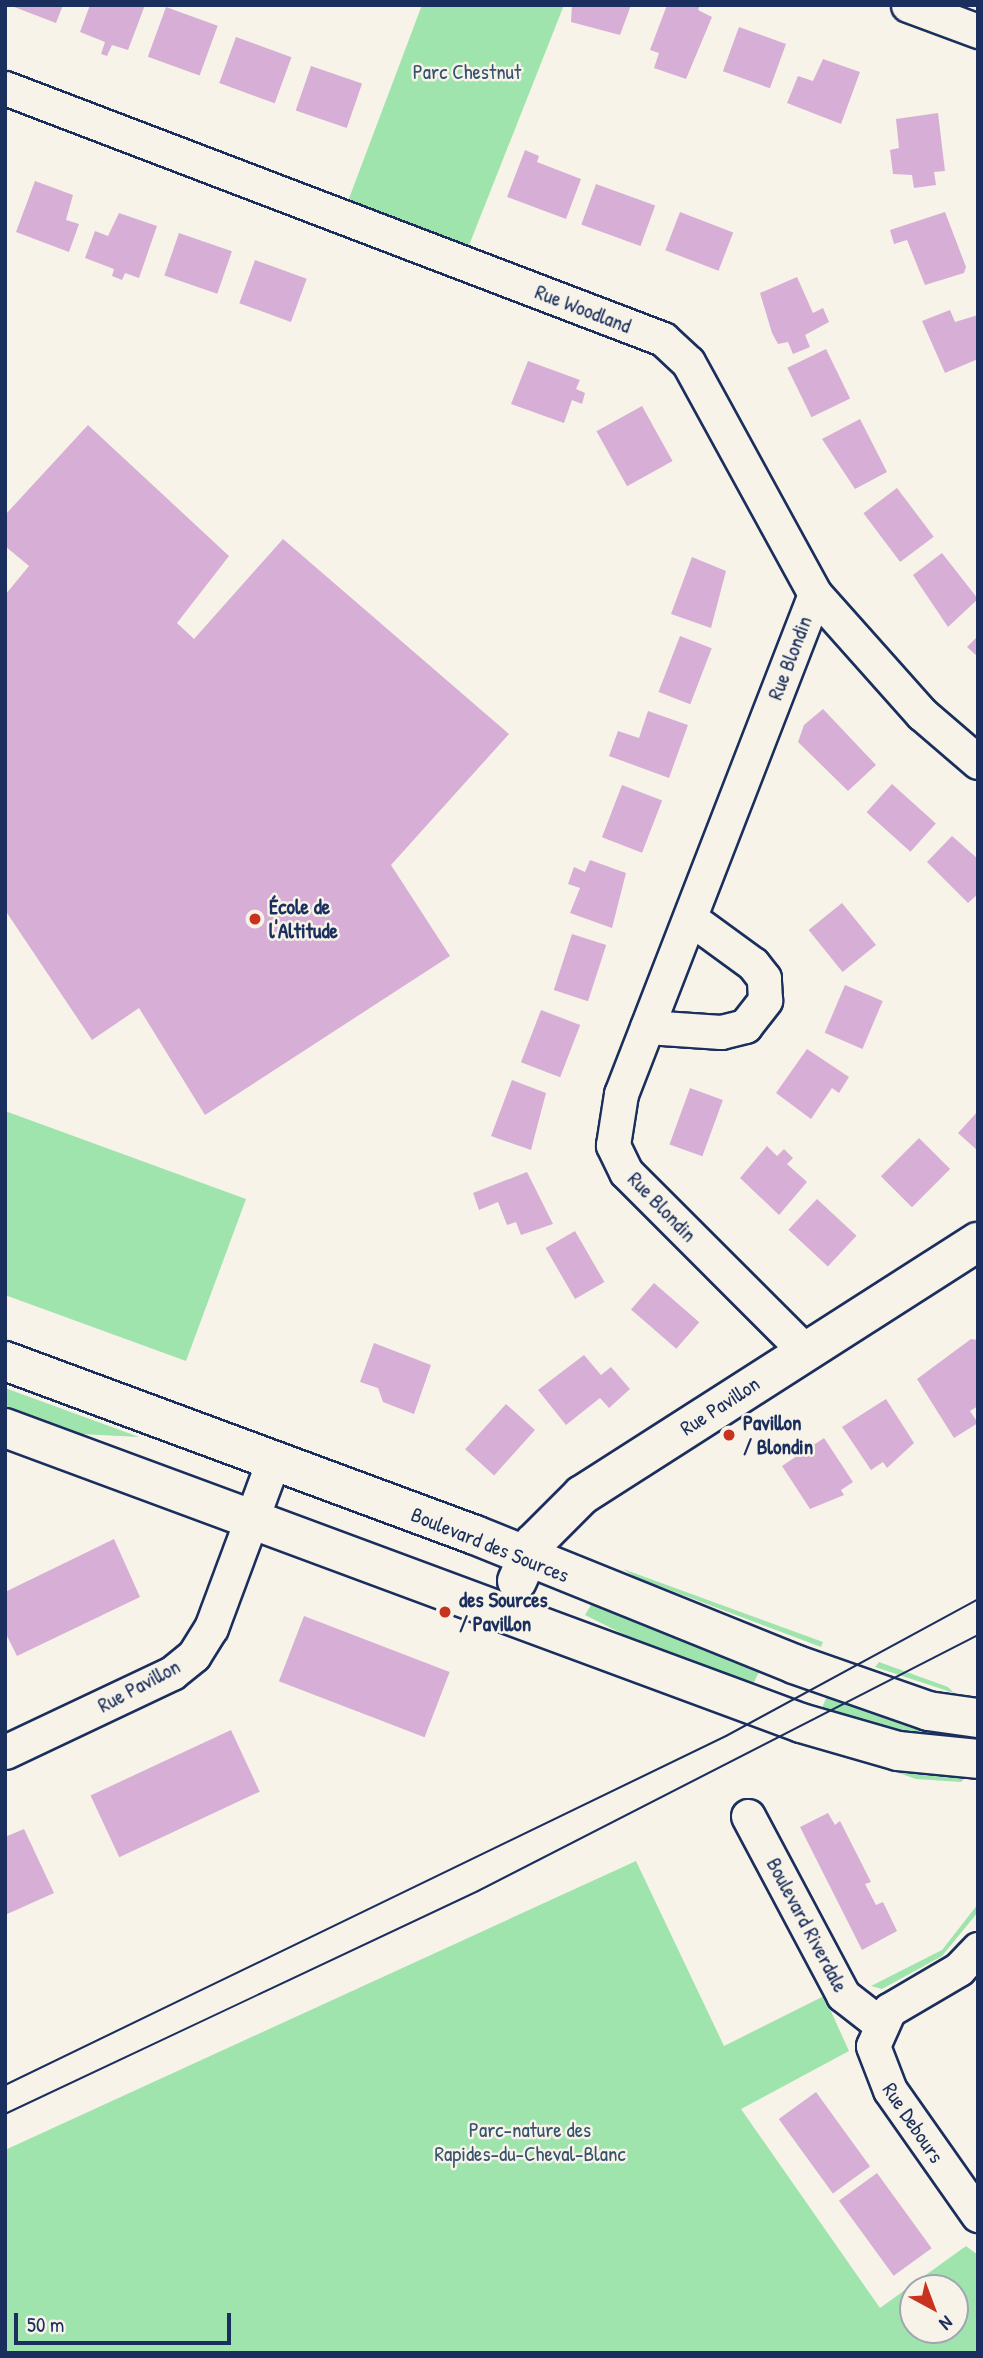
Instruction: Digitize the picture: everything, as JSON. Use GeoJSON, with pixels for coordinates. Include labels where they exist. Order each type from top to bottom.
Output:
{"type":"FeatureCollection","features":[{"type":"Feature","properties":{"kind":"street"},"geometry":{"type":"LineString","coordinates":[[908,5],[978,31]]}},
{"type":"Feature","properties":{"kind":"street","name":"Rue Woodland"},"geometry":{"type":"LineString","coordinates":[[5,88],[663,339],[688,362],[815,594],[922,714],[978,762]]}},
{"type":"Feature","properties":{"kind":"street","name":"Rue Blondin"},"geometry":{"type":"LineString","coordinates":[[806,1351],[626,1172],[613,1145],[621,1094],[815,594]]}},
{"type":"Feature","properties":{"kind":"street"},"geometry":{"type":"LineString","coordinates":[[647,1027],[722,1032],[745,1026],[765,1000],[764,978],[753,964],[690,918]]}},
{"type":"Feature","properties":{"kind":"street","name":"Rue Pavillon"},"geometry":{"type":"LineString","coordinates":[[506,1611],[526,1558],[558,1516],[582,1495],[978,1242]]}},
{"type":"Feature","properties":{"kind":"street","name":"Boulevard des Sources"},"geometry":{"type":"LineString","coordinates":[[5,1361],[273,1461],[874,1693],[949,1716],[978,1718]]}},
{"type":"Feature","properties":{"kind":"street"},"geometry":{"type":"LineString","coordinates":[[5,1428],[506,1611],[823,1731],[898,1751],[978,1759]]}},
{"type":"Feature","properties":{"kind":"street","name":"Rue Pavillon"},"geometry":{"type":"LineString","coordinates":[[5,1752],[172,1673],[194,1655],[211,1628],[273,1461]]}},
{"type":"Feature","properties":{"kind":"street","name":"Boulevard Riverdale"},"geometry":{"type":"LineString","coordinates":[[748,1816],[843,1995],[879,2023]]}},
{"type":"Feature","properties":{"kind":"street"},"geometry":{"type":"LineString","coordinates":[[879,2023],[896,2004],[959,1969],[978,1949]]}},
{"type":"Feature","properties":{"kind":"street","name":"Rue Debours"},"geometry":{"type":"LineString","coordinates":[[879,2023],[873,2046],[883,2078],[978,2215]]}},
{"type":"Feature","properties":{"kind":"green space","name":"Parc Chestnut"},"geometry":{"type":"Polygon","coordinates":[[[422,5],[564,5],[462,263],[342,217],[422,5]]]}},
{"type":"Feature","properties":{"kind":"green space"},"geometry":{"type":"Polygon","coordinates":[[[5,1111],[246,1199],[186,1361],[5,1295],[5,1111]]]}},
{"type":"Feature","properties":{"kind":"green space"},"geometry":{"type":"Polygon","coordinates":[[[5,1388],[139,1437],[81,1434],[5,1409],[5,1388]]]}},
{"type":"Feature","properties":{"kind":"green space"},"geometry":{"type":"Polygon","coordinates":[[[623,1569],[823,1642],[821,1647],[635,1577],[623,1569]]]}},
{"type":"Feature","properties":{"kind":"green space"},"geometry":{"type":"Polygon","coordinates":[[[591,1605],[760,1670],[753,1684],[645,1645],[585,1615],[591,1605]]]}},
{"type":"Feature","properties":{"kind":"green space"},"geometry":{"type":"Polygon","coordinates":[[[879,1662],[948,1687],[954,1693],[875,1667],[879,1662]]]}},
{"type":"Feature","properties":{"kind":"green space"},"geometry":{"type":"Polygon","coordinates":[[[828,1694],[920,1727],[976,1735],[974,1740],[902,1737],[821,1710],[828,1694]]]}},
{"type":"Feature","properties":{"kind":"green space"},"geometry":{"type":"Polygon","coordinates":[[[856,1758],[966,1777],[961,1782],[916,1779],[856,1758]]]}},
{"type":"Feature","properties":{"kind":"green space","name":"Parc-nature des Rapides-du-Cheval-Blanc"},"geometry":{"type":"Polygon","coordinates":[[[636,1861],[724,2046],[824,1996],[849,2051],[741,2109],[880,2308],[899,2294],[899,2344],[969,2344],[969,2274],[927,2274],[966,2246],[978,2255],[978,2353],[5,2353],[5,2150],[636,1861]]]}},
{"type":"Feature","properties":{"kind":"green space"},"geometry":{"type":"Polygon","coordinates":[[[978,1904],[978,1912],[942,1956],[882,1989],[871,1986],[942,1950],[978,1904]]]}},
{"type":"Feature","properties":{"kind":"building"},"geometry":{"type":"Polygon","coordinates":[[[9,5],[63,5],[56,23],[9,5]]]}},
{"type":"Feature","properties":{"kind":"building"},"geometry":{"type":"Polygon","coordinates":[[[90,5],[145,5],[128,50],[112,45],[107,56],[101,54],[105,42],[80,32],[90,5]]]}},
{"type":"Feature","properties":{"kind":"building"},"geometry":{"type":"Polygon","coordinates":[[[572,5],[631,5],[620,35],[571,22],[572,5]]]}},
{"type":"Feature","properties":{"kind":"building"},"geometry":{"type":"Polygon","coordinates":[[[667,5],[700,5],[698,10],[712,17],[686,79],[654,68],[659,53],[650,50],[667,5]]]}},
{"type":"Feature","properties":{"kind":"building"},"geometry":{"type":"Polygon","coordinates":[[[166,7],[218,26],[200,76],[148,57],[166,7]]]}},
{"type":"Feature","properties":{"kind":"building"},"geometry":{"type":"Polygon","coordinates":[[[739,27],[786,44],[770,88],[723,71],[739,27]]]}},
{"type":"Feature","properties":{"kind":"building"},"geometry":{"type":"Polygon","coordinates":[[[236,37],[291,57],[275,103],[219,83],[236,37]]]}},
{"type":"Feature","properties":{"kind":"building"},"geometry":{"type":"Polygon","coordinates":[[[823,59],[860,72],[841,124],[787,103],[798,76],[813,81],[823,59]]]}},
{"type":"Feature","properties":{"kind":"building"},"geometry":{"type":"Polygon","coordinates":[[[311,66],[362,84],[347,128],[296,110],[311,66]]]}},
{"type":"Feature","properties":{"kind":"building"},"geometry":{"type":"Polygon","coordinates":[[[938,113],[945,171],[934,172],[936,185],[914,188],[912,175],[893,174],[890,150],[899,148],[896,119],[938,113]]]}},
{"type":"Feature","properties":{"kind":"building"},"geometry":{"type":"Polygon","coordinates":[[[525,150],[539,156],[537,162],[581,179],[566,219],[507,197],[525,150]]]}},
{"type":"Feature","properties":{"kind":"building"},"geometry":{"type":"Polygon","coordinates":[[[35,181],[73,195],[66,220],[79,224],[69,252],[16,232],[35,181]]]}},
{"type":"Feature","properties":{"kind":"building"},"geometry":{"type":"Polygon","coordinates":[[[596,184],[655,206],[640,246],[581,224],[596,184]]]}},
{"type":"Feature","properties":{"kind":"building"},"geometry":{"type":"Polygon","coordinates":[[[680,212],[733,232],[719,271],[665,250],[680,212]]]}},
{"type":"Feature","properties":{"kind":"building"},"geometry":{"type":"Polygon","coordinates":[[[945,212],[966,267],[964,273],[925,285],[907,240],[894,244],[890,230],[945,212]]]}},
{"type":"Feature","properties":{"kind":"building"},"geometry":{"type":"Polygon","coordinates":[[[119,213],[157,226],[139,278],[125,273],[122,280],[112,276],[114,269],[85,258],[95,231],[108,236],[119,213]]]}},
{"type":"Feature","properties":{"kind":"building"},"geometry":{"type":"Polygon","coordinates":[[[179,233],[232,251],[217,294],[164,276],[179,233]]]}},
{"type":"Feature","properties":{"kind":"building"},"geometry":{"type":"Polygon","coordinates":[[[255,260],[307,279],[291,322],[239,303],[255,260]]]}},
{"type":"Feature","properties":{"kind":"building"},"geometry":{"type":"Polygon","coordinates":[[[797,277],[813,313],[823,308],[829,322],[805,335],[810,347],[793,354],[788,342],[778,344],[772,333],[760,293],[797,277]]]}},
{"type":"Feature","properties":{"kind":"building"},"geometry":{"type":"Polygon","coordinates":[[[950,310],[955,322],[978,315],[978,359],[945,373],[922,321],[950,310]]]}},
{"type":"Feature","properties":{"kind":"building"},"geometry":{"type":"Polygon","coordinates":[[[826,349],[850,398],[811,417],[787,368],[826,349]]]}},
{"type":"Feature","properties":{"kind":"building"},"geometry":{"type":"Polygon","coordinates":[[[528,361],[580,380],[576,389],[585,393],[582,404],[572,400],[564,423],[511,404],[528,361]]]}},
{"type":"Feature","properties":{"kind":"building"},"geometry":{"type":"Polygon","coordinates":[[[642,406],[673,461],[627,486],[597,431],[642,406]]]}},
{"type":"Feature","properties":{"kind":"building"},"geometry":{"type":"Polygon","coordinates":[[[860,419],[887,472],[855,489],[822,439],[860,419]]]}},
{"type":"Feature","properties":{"kind":"building"},"geometry":{"type":"Polygon","coordinates":[[[88,425],[229,556],[177,623],[194,639],[283,539],[509,734],[391,865],[450,956],[205,1115],[139,1008],[92,1040],[5,910],[5,595],[29,566],[5,546],[5,515],[88,425]]]}},
{"type":"Feature","properties":{"kind":"building"},"geometry":{"type":"Polygon","coordinates":[[[897,488],[934,537],[900,562],[863,513],[897,488]]]}},
{"type":"Feature","properties":{"kind":"building"},"geometry":{"type":"Polygon","coordinates":[[[942,553],[978,599],[948,627],[913,575],[942,553]]]}},
{"type":"Feature","properties":{"kind":"building"},"geometry":{"type":"Polygon","coordinates":[[[692,557],[726,571],[711,628],[671,614],[692,557]]]}},
{"type":"Feature","properties":{"kind":"building"},"geometry":{"type":"Polygon","coordinates":[[[680,636],[712,648],[690,704],[658,692],[680,636]]]}},
{"type":"Feature","properties":{"kind":"building"},"geometry":{"type":"Polygon","coordinates":[[[978,636],[978,657],[967,647],[978,636]]]}},
{"type":"Feature","properties":{"kind":"building"},"geometry":{"type":"Polygon","coordinates":[[[823,709],[876,765],[848,791],[798,742],[804,725],[823,709]]]}},
{"type":"Feature","properties":{"kind":"building"},"geometry":{"type":"Polygon","coordinates":[[[648,711],[688,725],[669,778],[609,756],[618,731],[639,738],[648,711]]]}},
{"type":"Feature","properties":{"kind":"building"},"geometry":{"type":"Polygon","coordinates":[[[892,784],[936,823],[910,852],[867,812],[892,784]]]}},
{"type":"Feature","properties":{"kind":"building"},"geometry":{"type":"Polygon","coordinates":[[[622,785],[662,800],[642,853],[602,837],[622,785]]]}},
{"type":"Feature","properties":{"kind":"building"},"geometry":{"type":"Polygon","coordinates":[[[952,836],[978,859],[978,894],[968,903],[927,862],[952,836]]]}},
{"type":"Feature","properties":{"kind":"building"},"geometry":{"type":"Polygon","coordinates":[[[590,860],[626,873],[612,928],[570,913],[580,888],[568,884],[574,867],[585,872],[590,860]]]}},
{"type":"Feature","properties":{"kind":"building"},"geometry":{"type":"Polygon","coordinates":[[[842,903],[876,945],[843,972],[809,930],[842,903]]]}},
{"type":"Feature","properties":{"kind":"building"},"geometry":{"type":"Polygon","coordinates":[[[572,934],[606,945],[588,1001],[554,990],[572,934]]]}},
{"type":"Feature","properties":{"kind":"building"},"geometry":{"type":"Polygon","coordinates":[[[845,985],[883,1001],[862,1049],[825,1033],[845,985]]]}},
{"type":"Feature","properties":{"kind":"building"},"geometry":{"type":"Polygon","coordinates":[[[541,1010],[580,1025],[560,1077],[521,1062],[541,1010]]]}},
{"type":"Feature","properties":{"kind":"building"},"geometry":{"type":"Polygon","coordinates":[[[807,1049],[849,1077],[839,1093],[832,1088],[811,1119],[776,1093],[807,1049]]]}},
{"type":"Feature","properties":{"kind":"building"},"geometry":{"type":"Polygon","coordinates":[[[512,1080],[546,1093],[531,1150],[491,1136],[512,1080]]]}},
{"type":"Feature","properties":{"kind":"building"},"geometry":{"type":"Polygon","coordinates":[[[690,1088],[723,1100],[702,1156],[669,1144],[690,1088]]]}},
{"type":"Feature","properties":{"kind":"building"},"geometry":{"type":"Polygon","coordinates":[[[978,1111],[978,1151],[958,1133],[978,1111]]]}},
{"type":"Feature","properties":{"kind":"building"},"geometry":{"type":"Polygon","coordinates":[[[919,1138],[950,1169],[912,1207],[881,1176],[919,1138]]]}},
{"type":"Feature","properties":{"kind":"building"},"geometry":{"type":"Polygon","coordinates":[[[767,1146],[777,1156],[784,1149],[793,1158],[787,1164],[807,1182],[779,1215],[740,1178],[767,1146]]]}},
{"type":"Feature","properties":{"kind":"building"},"geometry":{"type":"Polygon","coordinates":[[[527,1172],[553,1224],[521,1235],[516,1222],[507,1225],[498,1202],[479,1210],[473,1193],[527,1172]]]}},
{"type":"Feature","properties":{"kind":"building"},"geometry":{"type":"Polygon","coordinates":[[[817,1199],[856,1236],[828,1267],[788,1230],[817,1199]]]}},
{"type":"Feature","properties":{"kind":"building"},"geometry":{"type":"Polygon","coordinates":[[[575,1231],[604,1282],[575,1299],[546,1248],[575,1231]]]}},
{"type":"Feature","properties":{"kind":"building"},"geometry":{"type":"Polygon","coordinates":[[[654,1283],[699,1322],[676,1349],[631,1309],[654,1283]]]}},
{"type":"Feature","properties":{"kind":"building"},"geometry":{"type":"Polygon","coordinates":[[[971,1339],[978,1340],[978,1406],[970,1411],[978,1423],[954,1438],[917,1379],[971,1339]]]}},
{"type":"Feature","properties":{"kind":"building"},"geometry":{"type":"Polygon","coordinates":[[[374,1343],[431,1365],[414,1414],[383,1402],[378,1388],[360,1382],[374,1343]]]}},
{"type":"Feature","properties":{"kind":"building"},"geometry":{"type":"Polygon","coordinates":[[[584,1355],[601,1375],[611,1367],[630,1389],[609,1408],[600,1398],[566,1425],[538,1390],[584,1355]]]}},
{"type":"Feature","properties":{"kind":"building"},"geometry":{"type":"Polygon","coordinates":[[[886,1399],[914,1443],[887,1468],[883,1462],[871,1470],[842,1427],[886,1399]]]}},
{"type":"Feature","properties":{"kind":"building"},"geometry":{"type":"Polygon","coordinates":[[[506,1404],[535,1430],[494,1475],[465,1449],[506,1404]]]}},
{"type":"Feature","properties":{"kind":"building"},"geometry":{"type":"Polygon","coordinates":[[[824,1438],[853,1482],[841,1490],[844,1495],[810,1509],[782,1466],[824,1438]]]}},
{"type":"Feature","properties":{"kind":"building"},"geometry":{"type":"Polygon","coordinates":[[[114,1539],[140,1597],[17,1656],[5,1632],[5,1592],[114,1539]]]}},
{"type":"Feature","properties":{"kind":"building"},"geometry":{"type":"Polygon","coordinates":[[[304,1616],[450,1672],[425,1737],[279,1681],[304,1616]]]}},
{"type":"Feature","properties":{"kind":"building"},"geometry":{"type":"Polygon","coordinates":[[[231,1730],[260,1792],[119,1857],[91,1796],[231,1730]]]}},
{"type":"Feature","properties":{"kind":"building"},"geometry":{"type":"Polygon","coordinates":[[[828,1813],[835,1825],[840,1821],[871,1882],[865,1884],[876,1905],[883,1902],[897,1931],[862,1950],[800,1827],[828,1813]]]}},
{"type":"Feature","properties":{"kind":"building"},"geometry":{"type":"Polygon","coordinates":[[[24,1829],[54,1893],[5,1915],[5,1837],[24,1829]]]}},
{"type":"Feature","properties":{"kind":"building"},"geometry":{"type":"Polygon","coordinates":[[[816,2092],[870,2166],[833,2193],[779,2119],[816,2092]]]}},
{"type":"Feature","properties":{"kind":"building"},"geometry":{"type":"Polygon","coordinates":[[[877,2173],[932,2248],[894,2276],[839,2201],[877,2173]]]}},
{"type":"Feature","properties":{"kind":"tram line"},"geometry":{"type":"LineString","coordinates":[[5,2085],[726,1736],[978,1599]]}},
{"type":"Feature","properties":{"kind":"tram line"},"geometry":{"type":"LineString","coordinates":[[5,2114],[478,1891],[978,1635]]}},
{"type":"Feature","properties":{"kind":"place","name":"École de l'Altitude"},"geometry":{"type":"Point","coordinates":[255,919]}},
{"type":"Feature","properties":{"kind":"place","name":"Pavillon / Blondin"},"geometry":{"type":"Point","coordinates":[729,1435]}},
{"type":"Feature","properties":{"kind":"place","name":"des Sources / Pavillon"},"geometry":{"type":"Point","coordinates":[445,1612]}}]}
